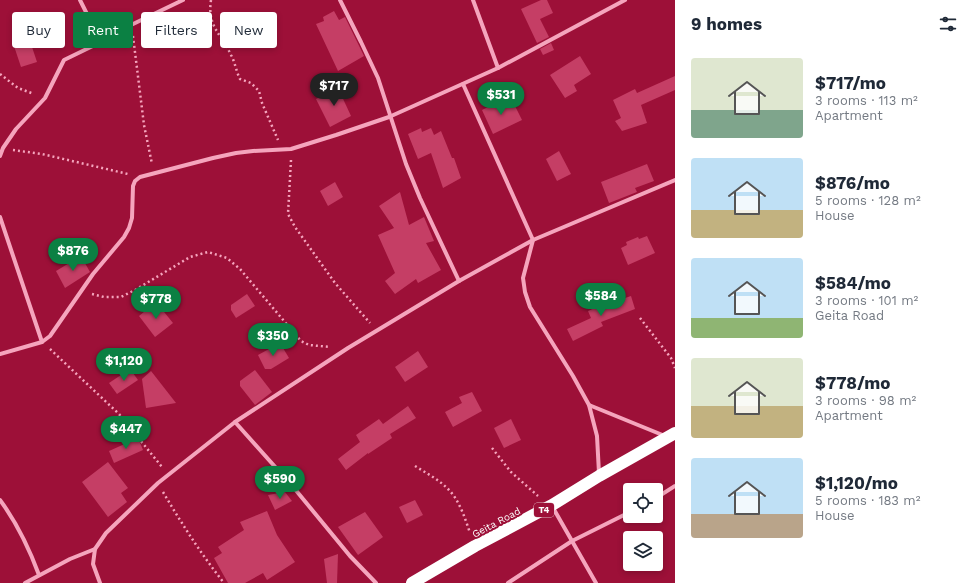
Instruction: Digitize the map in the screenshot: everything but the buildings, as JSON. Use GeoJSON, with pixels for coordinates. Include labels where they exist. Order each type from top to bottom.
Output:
{"type":"FeatureCollection","features":[{"type":"Feature","properties":{"kind":"highway","name":"Geita Road"},"geometry":{"type":"LineString","coordinates":[[412,583],[475,546],[552,505],[671,435]]}},
{"type":"Feature","properties":{"kind":"street"},"geometry":{"type":"LineString","coordinates":[[80,0],[86,12]]}},
{"type":"Feature","properties":{"kind":"street"},"geometry":{"type":"LineString","coordinates":[[133,23],[183,0]]}},
{"type":"Feature","properties":{"kind":"street"},"geometry":{"type":"LineString","coordinates":[[340,0],[378,78],[389,117],[414,185],[459,281]]}},
{"type":"Feature","properties":{"kind":"street"},"geometry":{"type":"LineString","coordinates":[[473,0],[498,68]]}},
{"type":"Feature","properties":{"kind":"street"},"geometry":{"type":"LineString","coordinates":[[0,354],[42,342],[53,332],[80,291],[124,237],[132,218],[133,186],[135,181],[140,178],[236,153],[291,149],[389,117],[498,68],[625,0]]}},
{"type":"Feature","properties":{"kind":"street"},"geometry":{"type":"LineString","coordinates":[[0,156],[3,148],[16,129],[45,98],[64,60],[89,48]]}},
{"type":"Feature","properties":{"kind":"street"},"geometry":{"type":"LineString","coordinates":[[463,84],[533,240],[523,278],[525,292],[530,307],[573,376],[589,406],[597,436],[599,476]]}},
{"type":"Feature","properties":{"kind":"street"},"geometry":{"type":"LineString","coordinates":[[100,583],[92,564],[95,549],[106,533],[158,483],[235,422],[348,348],[459,281],[533,240],[675,180]]}},
{"type":"Feature","properties":{"kind":"street"},"geometry":{"type":"LineString","coordinates":[[0,217],[42,342]]}},
{"type":"Feature","properties":{"kind":"street"},"geometry":{"type":"LineString","coordinates":[[589,406],[671,435]]}},
{"type":"Feature","properties":{"kind":"street"},"geometry":{"type":"LineString","coordinates":[[235,422],[294,488],[350,556],[376,583]]}},
{"type":"Feature","properties":{"kind":"street"},"geometry":{"type":"LineString","coordinates":[[663,494],[675,486]]}},
{"type":"Feature","properties":{"kind":"street"},"geometry":{"type":"LineString","coordinates":[[0,500],[21,532],[39,575]]}},
{"type":"Feature","properties":{"kind":"street"},"geometry":{"type":"LineString","coordinates":[[552,505],[596,583]]}},
{"type":"Feature","properties":{"kind":"street"},"geometry":{"type":"LineString","coordinates":[[508,583],[572,541],[623,516]]}},
{"type":"Feature","properties":{"kind":"street"},"geometry":{"type":"LineString","coordinates":[[25,583],[70,559],[95,549]]}},
{"type":"Feature","properties":{"kind":"path"},"geometry":{"type":"LineString","coordinates":[[211,0],[210,13],[212,24],[231,55],[240,79],[251,83],[259,91],[268,118],[282,150]]}},
{"type":"Feature","properties":{"kind":"path"},"geometry":{"type":"LineString","coordinates":[[133,40],[144,125],[154,174]]}},
{"type":"Feature","properties":{"kind":"path"},"geometry":{"type":"LineString","coordinates":[[0,74],[18,88],[45,98]]}},
{"type":"Feature","properties":{"kind":"path"},"geometry":{"type":"LineString","coordinates":[[3,148],[42,154],[140,178]]}},
{"type":"Feature","properties":{"kind":"path"},"geometry":{"type":"LineString","coordinates":[[291,149],[288,214],[295,227],[335,282],[377,331]]}},
{"type":"Feature","properties":{"kind":"path"},"geometry":{"type":"LineString","coordinates":[[80,291],[104,297],[121,297],[190,256],[208,252],[227,258],[240,269],[301,341],[313,346],[348,348]]}},
{"type":"Feature","properties":{"kind":"path"},"geometry":{"type":"LineString","coordinates":[[640,318],[671,358],[675,368]]}},
{"type":"Feature","properties":{"kind":"path"},"geometry":{"type":"LineString","coordinates":[[42,342],[119,414],[168,475]]}},
{"type":"Feature","properties":{"kind":"path"},"geometry":{"type":"LineString","coordinates":[[492,448],[520,481],[552,505]]}},
{"type":"Feature","properties":{"kind":"path"},"geometry":{"type":"LineString","coordinates":[[416,466],[448,488],[454,496],[475,546]]}},
{"type":"Feature","properties":{"kind":"path"},"geometry":{"type":"LineString","coordinates":[[158,483],[201,553],[224,583]]}}]}
